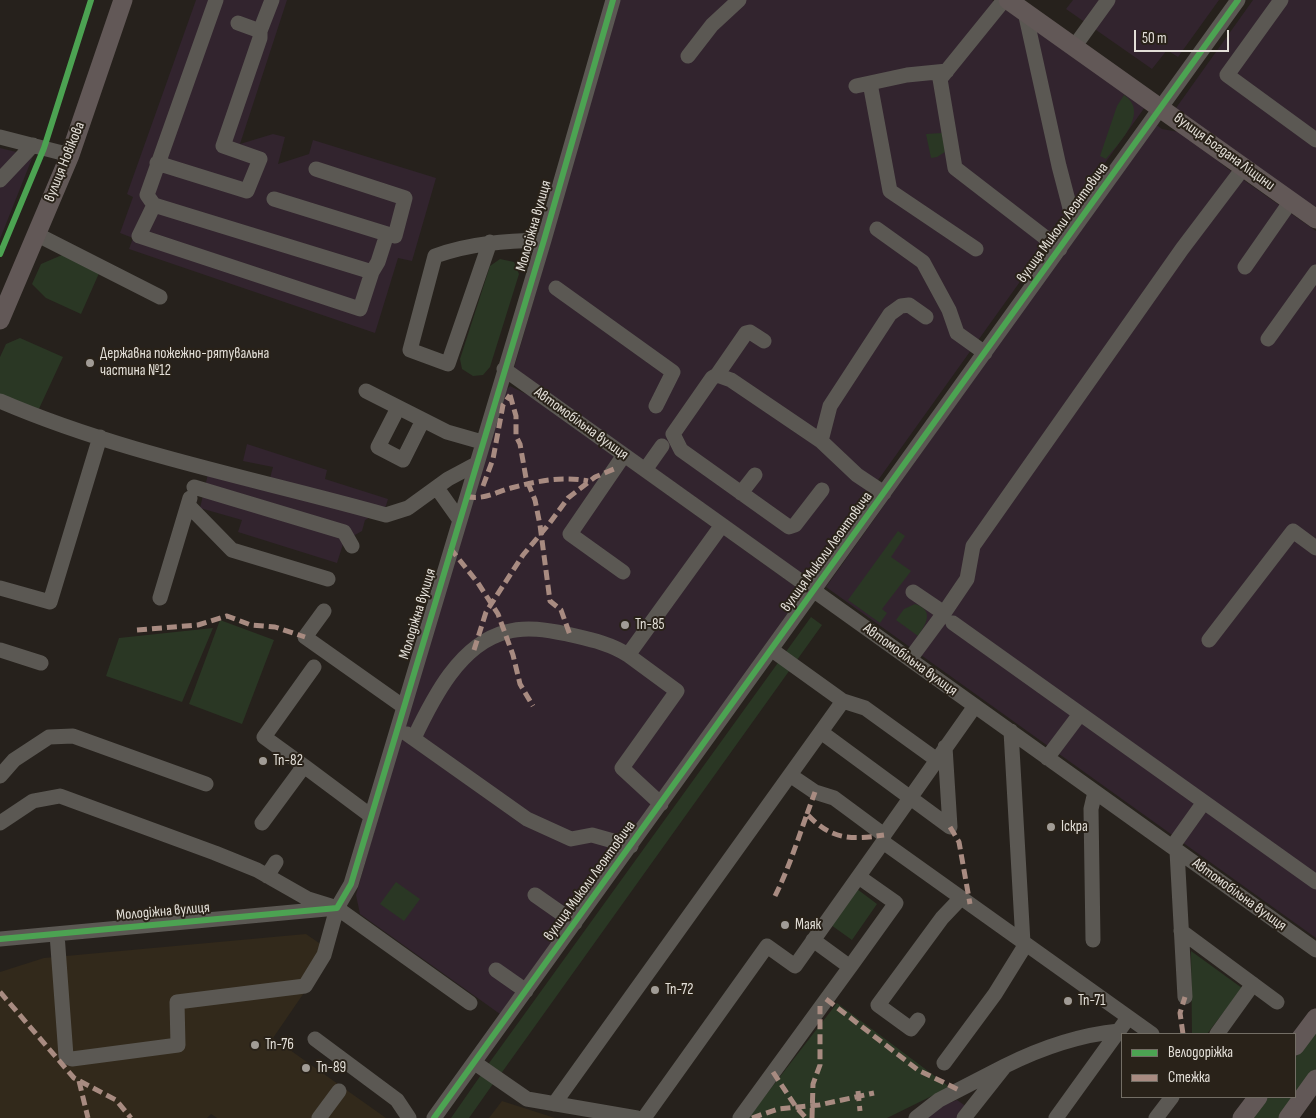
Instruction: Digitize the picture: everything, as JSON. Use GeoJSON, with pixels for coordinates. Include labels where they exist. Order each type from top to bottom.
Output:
{"type":"FeatureCollection","features":[{"type":"Feature","properties":{"kind":"main road","name":"вулиця Новікова"},"geometry":{"type":"LineString","coordinates":[[0,320],[70,155],[123,0]]}},
{"type":"Feature","properties":{"kind":"main road","name":"вулиця Богдана Ліщини"},"geometry":{"type":"LineString","coordinates":[[1008,0],[1316,219]]}},
{"type":"Feature","properties":{"kind":"main road"},"geometry":{"type":"LineString","coordinates":[[1296,1045],[1316,1018]]}},
{"type":"Feature","properties":{"kind":"main road"},"geometry":{"type":"LineString","coordinates":[[1288,1118],[1316,1079]]}},
{"type":"Feature","properties":{"kind":"main road"},"geometry":{"type":"LineString","coordinates":[[1242,1118],[1257,1098]]}},
{"type":"Feature","properties":{"kind":"street"},"geometry":{"type":"LineString","coordinates":[[216,0],[147,194],[154,205],[372,272]]}},
{"type":"Feature","properties":{"kind":"street"},"geometry":{"type":"LineString","coordinates":[[157,163],[247,191],[260,159],[223,146],[260,38],[260,31],[272,0]]}},
{"type":"Feature","properties":{"kind":"street","name":"Молодіжна вулиця"},"geometry":{"type":"LineString","coordinates":[[0,939],[338,908],[351,884],[544,240],[612,0]]}},
{"type":"Feature","properties":{"kind":"street"},"geometry":{"type":"LineString","coordinates":[[688,56],[712,25],[739,0]]}},
{"type":"Feature","properties":{"kind":"street"},"geometry":{"type":"LineString","coordinates":[[1004,0],[940,79],[955,168],[1060,249]]}},
{"type":"Feature","properties":{"kind":"street"},"geometry":{"type":"LineString","coordinates":[[1074,47],[1108,0]]}},
{"type":"Feature","properties":{"kind":"street","name":"вулиця Миколи Леонтовича"},"geometry":{"type":"LineString","coordinates":[[434,1118],[1238,0]]}},
{"type":"Feature","properties":{"kind":"street"},"geometry":{"type":"LineString","coordinates":[[1282,0],[1227,75],[1316,140]]}},
{"type":"Feature","properties":{"kind":"street"},"geometry":{"type":"LineString","coordinates":[[1025,12],[1059,166],[1076,227]]}},
{"type":"Feature","properties":{"kind":"street"},"geometry":{"type":"LineString","coordinates":[[238,23],[260,31]]}},
{"type":"Feature","properties":{"kind":"street"},"geometry":{"type":"LineString","coordinates":[[947,71],[863,84],[890,191],[976,249]]}},
{"type":"Feature","properties":{"kind":"street"},"geometry":{"type":"LineString","coordinates":[[0,136],[70,155]]}},
{"type":"Feature","properties":{"kind":"street"},"geometry":{"type":"LineString","coordinates":[[0,180],[33,145]]}},
{"type":"Feature","properties":{"kind":"street"},"geometry":{"type":"LineString","coordinates":[[910,659],[949,618],[967,580],[973,546],[1182,249],[1244,167]]}},
{"type":"Feature","properties":{"kind":"street"},"geometry":{"type":"LineString","coordinates":[[274,199],[395,236],[405,198],[316,169]]}},
{"type":"Feature","properties":{"kind":"street"},"geometry":{"type":"LineString","coordinates":[[1245,267],[1291,201]]}},
{"type":"Feature","properties":{"kind":"street"},"geometry":{"type":"LineString","coordinates":[[154,205],[139,236],[360,309],[372,272],[378,262],[386,234]]}},
{"type":"Feature","properties":{"kind":"street"},"geometry":{"type":"LineString","coordinates":[[877,229],[922,262],[949,310],[957,332],[985,353]]}},
{"type":"Feature","properties":{"kind":"street"},"geometry":{"type":"LineString","coordinates":[[36,234],[160,297]]}},
{"type":"Feature","properties":{"kind":"street"},"geometry":{"type":"LineString","coordinates":[[490,242],[448,364],[410,350],[435,256],[457,248],[490,242],[544,240]]}},
{"type":"Feature","properties":{"kind":"street"},"geometry":{"type":"LineString","coordinates":[[1268,340],[1316,272]]}},
{"type":"Feature","properties":{"kind":"street"},"geometry":{"type":"LineString","coordinates":[[556,288],[673,372],[656,406]]}},
{"type":"Feature","properties":{"kind":"street"},"geometry":{"type":"LineString","coordinates":[[821,441],[830,406],[890,314],[901,306],[909,305],[926,317]]}},
{"type":"Feature","properties":{"kind":"street"},"geometry":{"type":"LineString","coordinates":[[764,341],[750,332],[746,333],[673,434],[681,450],[789,527],[795,525],[822,490]]}},
{"type":"Feature","properties":{"kind":"street","name":"Автомобільна вулиця"},"geometry":{"type":"LineString","coordinates":[[504,369],[1316,950]]}},
{"type":"Feature","properties":{"kind":"street"},"geometry":{"type":"LineString","coordinates":[[717,375],[731,380],[821,441],[857,475],[884,493]]}},
{"type":"Feature","properties":{"kind":"street"},"geometry":{"type":"LineString","coordinates":[[366,391],[447,432],[482,442]]}},
{"type":"Feature","properties":{"kind":"street"},"geometry":{"type":"LineString","coordinates":[[0,401],[41,419],[100,437],[386,515],[408,508],[448,479],[476,464]]}},
{"type":"Feature","properties":{"kind":"street"},"geometry":{"type":"LineString","coordinates":[[398,408],[378,447],[403,460],[423,420]]}},
{"type":"Feature","properties":{"kind":"street"},"geometry":{"type":"LineString","coordinates":[[0,588],[50,602],[100,437]]}},
{"type":"Feature","properties":{"kind":"street"},"geometry":{"type":"LineString","coordinates":[[645,470],[662,446]]}},
{"type":"Feature","properties":{"kind":"street"},"geometry":{"type":"LineString","coordinates":[[623,572],[570,534],[624,455]]}},
{"type":"Feature","properties":{"kind":"street"},"geometry":{"type":"LineString","coordinates":[[160,598],[199,465]]}},
{"type":"Feature","properties":{"kind":"street"},"geometry":{"type":"LineString","coordinates":[[742,493],[755,475]]}},
{"type":"Feature","properties":{"kind":"street"},"geometry":{"type":"LineString","coordinates":[[194,487],[344,532],[352,546]]}},
{"type":"Feature","properties":{"kind":"street"},"geometry":{"type":"LineString","coordinates":[[437,488],[459,519]]}},
{"type":"Feature","properties":{"kind":"street"},"geometry":{"type":"LineString","coordinates":[[188,505],[232,550],[328,579]]}},
{"type":"Feature","properties":{"kind":"street"},"geometry":{"type":"LineString","coordinates":[[628,655],[722,525]]}},
{"type":"Feature","properties":{"kind":"street"},"geometry":{"type":"LineString","coordinates":[[1209,640],[1293,531],[1316,548]]}},
{"type":"Feature","properties":{"kind":"street"},"geometry":{"type":"LineString","coordinates":[[913,592],[1316,882]]}},
{"type":"Feature","properties":{"kind":"street"},"geometry":{"type":"LineString","coordinates":[[324,611],[305,637],[404,706]]}},
{"type":"Feature","properties":{"kind":"street"},"geometry":{"type":"LineString","coordinates":[[414,738],[431,702],[456,666],[488,639],[521,629],[550,630],[616,648],[677,691],[622,768],[661,804]]}},
{"type":"Feature","properties":{"kind":"street"},"geometry":{"type":"LineString","coordinates":[[0,650],[41,663]]}},
{"type":"Feature","properties":{"kind":"street"},"geometry":{"type":"LineString","coordinates":[[772,650],[843,701],[865,708],[941,754]]}},
{"type":"Feature","properties":{"kind":"street"},"geometry":{"type":"LineString","coordinates":[[314,668],[264,737],[371,816]]}},
{"type":"Feature","properties":{"kind":"street"},"geometry":{"type":"LineString","coordinates":[[554,1104],[843,701]]}},
{"type":"Feature","properties":{"kind":"street"},"geometry":{"type":"LineString","coordinates":[[644,1118],[767,946],[795,966],[859,877],[910,799],[975,706]]}},
{"type":"Feature","properties":{"kind":"street"},"geometry":{"type":"LineString","coordinates":[[1047,758],[1080,714]]}},
{"type":"Feature","properties":{"kind":"street"},"geometry":{"type":"LineString","coordinates":[[397,728],[414,738],[527,819],[571,839],[582,835],[592,835],[631,846]]}},
{"type":"Feature","properties":{"kind":"street"},"geometry":{"type":"LineString","coordinates":[[944,1063],[995,994],[1025,944],[1011,731]]}},
{"type":"Feature","properties":{"kind":"street"},"geometry":{"type":"LineString","coordinates":[[821,732],[950,827],[941,754]]}},
{"type":"Feature","properties":{"kind":"street"},"geometry":{"type":"LineString","coordinates":[[0,776],[14,760],[49,737],[72,736],[206,784]]}},
{"type":"Feature","properties":{"kind":"street"},"geometry":{"type":"LineString","coordinates":[[262,823],[304,766]]}},
{"type":"Feature","properties":{"kind":"street"},"geometry":{"type":"LineString","coordinates":[[790,775],[815,792],[834,798],[961,898],[1150,1033]]}},
{"type":"Feature","properties":{"kind":"street"},"geometry":{"type":"LineString","coordinates":[[1093,940],[1091,809],[1095,792]]}},
{"type":"Feature","properties":{"kind":"street"},"geometry":{"type":"LineString","coordinates":[[0,823],[33,802],[60,796],[215,853],[267,876],[308,899],[338,908],[470,1003]]}},
{"type":"Feature","properties":{"kind":"street"},"geometry":{"type":"LineString","coordinates":[[1185,997],[1174,849],[1204,802]]}},
{"type":"Feature","properties":{"kind":"street"},"geometry":{"type":"LineString","coordinates":[[267,876],[276,862]]}},
{"type":"Feature","properties":{"kind":"street"},"geometry":{"type":"LineString","coordinates":[[740,1118],[896,903],[859,877]]}},
{"type":"Feature","properties":{"kind":"street"},"geometry":{"type":"LineString","coordinates":[[535,895],[575,924]]}},
{"type":"Feature","properties":{"kind":"street"},"geometry":{"type":"LineString","coordinates":[[918,1020],[911,1029],[878,1005],[942,918],[961,898]]}},
{"type":"Feature","properties":{"kind":"street"},"geometry":{"type":"LineString","coordinates":[[57,934],[66,1056],[72,1059],[178,1045],[177,1002],[304,986],[324,955],[338,908]]}},
{"type":"Feature","properties":{"kind":"street"},"geometry":{"type":"LineString","coordinates":[[1181,932],[1277,1002]]}},
{"type":"Feature","properties":{"kind":"street"},"geometry":{"type":"LineString","coordinates":[[814,940],[850,967]]}},
{"type":"Feature","properties":{"kind":"street"},"geometry":{"type":"LineString","coordinates":[[496,970],[526,991]]}},
{"type":"Feature","properties":{"kind":"street"},"geometry":{"type":"LineString","coordinates":[[1217,1033],[1253,984]]}},
{"type":"Feature","properties":{"kind":"street"},"geometry":{"type":"LineString","coordinates":[[1056,1118],[1128,1018]]}},
{"type":"Feature","properties":{"kind":"street"},"geometry":{"type":"LineString","coordinates":[[916,1118],[938,1100],[1035,1052],[1100,1032],[1119,1031]]}},
{"type":"Feature","properties":{"kind":"street"},"geometry":{"type":"LineString","coordinates":[[315,1039],[396,1100],[409,1118]]}},
{"type":"Feature","properties":{"kind":"street"},"geometry":{"type":"LineString","coordinates":[[475,1063],[526,1099],[637,1118]]}},
{"type":"Feature","properties":{"kind":"street"},"geometry":{"type":"LineString","coordinates":[[964,1118],[1005,1066]]}},
{"type":"Feature","properties":{"kind":"street"},"geometry":{"type":"LineString","coordinates":[[319,1118],[339,1091]]}},
{"type":"Feature","properties":{"kind":"street"},"geometry":{"type":"LineString","coordinates":[[1156,1118],[1171,1098]]}},
{"type":"Feature","properties":{"kind":"shaded area"},"geometry":{"type":"Polygon","coordinates":[[[196,0],[287,0],[240,144],[273,134],[285,137],[278,164],[309,154],[313,140],[436,178],[412,261],[398,258],[375,333],[129,249],[133,238],[120,233],[133,197],[127,194],[196,0]]]}},
{"type":"Feature","properties":{"kind":"shaded area"},"geometry":{"type":"Polygon","coordinates":[[[620,0],[992,0],[1145,107],[808,578],[514,368],[620,0]]]}},
{"type":"Feature","properties":{"kind":"shaded area"},"geometry":{"type":"Polygon","coordinates":[[[1073,0],[1219,0],[1178,57],[1167,50],[1152,69],[1066,9],[1073,0]]]}},
{"type":"Feature","properties":{"kind":"shaded area"},"geometry":{"type":"Polygon","coordinates":[[[1253,0],[1316,0],[1316,209],[1176,108],[1253,0]]]}},
{"type":"Feature","properties":{"kind":"shaded area"},"geometry":{"type":"Polygon","coordinates":[[[1155,124],[1162,129],[1179,132],[1316,231],[1316,938],[826,587],[1155,124]]]}},
{"type":"Feature","properties":{"kind":"shaded area"},"geometry":{"type":"Polygon","coordinates":[[[0,148],[33,156],[0,239],[0,148]]]}},
{"type":"Feature","properties":{"kind":"shaded area"},"geometry":{"type":"Polygon","coordinates":[[[510,386],[530,396],[803,592],[500,1014],[360,914],[356,895],[497,400],[510,386]]]}},
{"type":"Feature","properties":{"kind":"shaded area"},"geometry":{"type":"Polygon","coordinates":[[[247,444],[327,470],[325,479],[388,499],[385,509],[365,520],[362,531],[344,541],[337,563],[238,532],[242,520],[200,508],[208,474],[270,478],[273,467],[243,461],[247,444]]]}},
{"type":"Feature","properties":{"kind":"shaded area"},"geometry":{"type":"Polygon","coordinates":[[[306,934],[332,952],[273,1038],[386,1118],[217,1118],[211,1114],[207,1118],[0,1118],[0,972],[44,958],[306,934]]]}},
{"type":"Feature","properties":{"kind":"shaded area"},"geometry":{"type":"Polygon","coordinates":[[[957,1100],[967,1107],[959,1118],[924,1118],[930,1110],[957,1100]]]}},
{"type":"Feature","properties":{"kind":"shaded area"},"geometry":{"type":"Polygon","coordinates":[[[502,1101],[555,1118],[489,1118],[502,1101]]]}},
{"type":"Feature","properties":{"kind":"green space"},"geometry":{"type":"Polygon","coordinates":[[[1124,95],[1131,102],[1134,110],[1133,119],[1124,136],[1106,159],[1100,156],[1117,106],[1124,95]]]}},
{"type":"Feature","properties":{"kind":"green space"},"geometry":{"type":"Polygon","coordinates":[[[942,133],[945,152],[931,158],[926,134],[942,133]]]}},
{"type":"Feature","properties":{"kind":"green space"},"geometry":{"type":"Polygon","coordinates":[[[62,255],[100,271],[81,314],[46,298],[32,284],[41,264],[62,255]]]}},
{"type":"Feature","properties":{"kind":"green space"},"geometry":{"type":"Polygon","coordinates":[[[500,259],[514,262],[519,274],[490,367],[483,375],[473,376],[462,369],[460,359],[490,266],[500,259]]]}},
{"type":"Feature","properties":{"kind":"green space"},"geometry":{"type":"Polygon","coordinates":[[[20,338],[63,357],[37,413],[0,396],[0,357],[6,344],[20,338]]]}},
{"type":"Feature","properties":{"kind":"green space"},"geometry":{"type":"Polygon","coordinates":[[[898,531],[905,536],[891,557],[911,571],[882,609],[887,613],[880,623],[848,600],[898,531]]]}},
{"type":"Feature","properties":{"kind":"green space"},"geometry":{"type":"Polygon","coordinates":[[[915,604],[927,613],[926,622],[918,636],[896,620],[904,609],[915,604]]]}},
{"type":"Feature","properties":{"kind":"green space"},"geometry":{"type":"Polygon","coordinates":[[[811,617],[822,625],[500,1075],[487,1066],[811,617]]]}},
{"type":"Feature","properties":{"kind":"green space"},"geometry":{"type":"Polygon","coordinates":[[[220,620],[274,640],[242,724],[189,704],[220,620]]]}},
{"type":"Feature","properties":{"kind":"green space"},"geometry":{"type":"Polygon","coordinates":[[[213,628],[182,702],[106,676],[119,638],[213,628]]]}},
{"type":"Feature","properties":{"kind":"green space"},"geometry":{"type":"Polygon","coordinates":[[[396,882],[420,899],[404,921],[380,904],[396,882]]]}},
{"type":"Feature","properties":{"kind":"green space"},"geometry":{"type":"Polygon","coordinates":[[[857,889],[877,904],[852,940],[831,925],[857,889]]]}},
{"type":"Feature","properties":{"kind":"green space"},"geometry":{"type":"Polygon","coordinates":[[[1191,951],[1242,988],[1208,1033],[1192,1033],[1191,951]]]}},
{"type":"Feature","properties":{"kind":"green space"},"geometry":{"type":"Polygon","coordinates":[[[837,1003],[948,1086],[946,1089],[887,1118],[748,1118],[837,1003]]]}},
{"type":"Feature","properties":{"kind":"green space"},"geometry":{"type":"Polygon","coordinates":[[[1316,1029],[1316,1069],[1296,1096],[1296,1057],[1316,1029]]]}},
{"type":"Feature","properties":{"kind":"green space"},"geometry":{"type":"Polygon","coordinates":[[[483,1072],[495,1081],[469,1118],[451,1118],[483,1072]]]}},
{"type":"Feature","properties":{"kind":"green space"},"geometry":{"type":"Polygon","coordinates":[[[1265,1098],[1295,1098],[1280,1118],[1250,1118],[1265,1098]]]}},
{"type":"Feature","properties":{"kind":"marked path"},"geometry":{"type":"LineString","coordinates":[[510,395],[516,416],[516,436],[520,444],[526,478],[535,500],[540,525],[550,601],[561,610],[570,635]]}},
{"type":"Feature","properties":{"kind":"marked path"},"geometry":{"type":"LineString","coordinates":[[483,486],[493,459],[503,405],[510,395]]}},
{"type":"Feature","properties":{"kind":"marked path"},"geometry":{"type":"LineString","coordinates":[[474,650],[486,612],[523,555],[568,498],[595,477],[614,469]]}},
{"type":"Feature","properties":{"kind":"marked path"},"geometry":{"type":"LineString","coordinates":[[466,496],[483,497],[540,481],[569,479],[588,481]]}},
{"type":"Feature","properties":{"kind":"marked path"},"geometry":{"type":"LineString","coordinates":[[450,548],[478,583],[498,614],[513,655],[520,684],[533,706]]}},
{"type":"Feature","properties":{"kind":"marked path"},"geometry":{"type":"LineString","coordinates":[[137,630],[198,625],[227,616],[251,625],[275,627],[305,637]]}},
{"type":"Feature","properties":{"kind":"marked path"},"geometry":{"type":"LineString","coordinates":[[807,814],[815,792]]}},
{"type":"Feature","properties":{"kind":"marked path"},"geometry":{"type":"LineString","coordinates":[[775,896],[807,814],[825,829],[842,836],[884,835]]}},
{"type":"Feature","properties":{"kind":"marked path"},"geometry":{"type":"LineString","coordinates":[[950,827],[959,842],[970,904]]}},
{"type":"Feature","properties":{"kind":"marked path"},"geometry":{"type":"LineString","coordinates":[[0,992],[74,1078],[116,1100],[131,1118]]}},
{"type":"Feature","properties":{"kind":"marked path"},"geometry":{"type":"LineString","coordinates":[[1183,1033],[1180,1013],[1185,997]]}},
{"type":"Feature","properties":{"kind":"marked path"},"geometry":{"type":"LineString","coordinates":[[826,999],[918,1070],[959,1090]]}},
{"type":"Feature","properties":{"kind":"marked path"},"geometry":{"type":"LineString","coordinates":[[812,1118],[813,1084],[820,1065],[820,1006]]}},
{"type":"Feature","properties":{"kind":"marked path"},"geometry":{"type":"LineString","coordinates":[[773,1072],[796,1107],[806,1118]]}},
{"type":"Feature","properties":{"kind":"marked path"},"geometry":{"type":"LineString","coordinates":[[79,1081],[88,1118]]}},
{"type":"Feature","properties":{"kind":"marked path"},"geometry":{"type":"LineString","coordinates":[[858,1091],[860,1111]]}},
{"type":"Feature","properties":{"kind":"marked path"},"geometry":{"type":"LineString","coordinates":[[752,1118],[778,1109],[819,1105],[874,1093]]}},
{"type":"Feature","properties":{"kind":"cycle path"},"geometry":{"type":"LineString","coordinates":[[0,254],[44,148],[91,0]]}},
{"type":"Feature","properties":{"kind":"cycle path"},"geometry":{"type":"LineString","coordinates":[[0,939],[337,908],[351,884],[544,240],[613,0]]}},
{"type":"Feature","properties":{"kind":"cycle path"},"geometry":{"type":"LineString","coordinates":[[434,1118],[1238,0]]}},
{"type":"Feature","properties":{"kind":"place","name":"Державна пожежно-рятувальна частина №12"},"geometry":{"type":"Point","coordinates":[90,363]}},
{"type":"Feature","properties":{"kind":"place","name":"Тп-85"},"geometry":{"type":"Point","coordinates":[625,625]}},
{"type":"Feature","properties":{"kind":"place","name":"Тп-82"},"geometry":{"type":"Point","coordinates":[263,761]}},
{"type":"Feature","properties":{"kind":"place","name":"Іскра"},"geometry":{"type":"Point","coordinates":[1051,827]}},
{"type":"Feature","properties":{"kind":"place","name":"Маяк"},"geometry":{"type":"Point","coordinates":[785,925]}},
{"type":"Feature","properties":{"kind":"place","name":"Тп-72"},"geometry":{"type":"Point","coordinates":[655,990]}},
{"type":"Feature","properties":{"kind":"place","name":"Тп-71"},"geometry":{"type":"Point","coordinates":[1068,1001]}},
{"type":"Feature","properties":{"kind":"place","name":"Тп-76"},"geometry":{"type":"Point","coordinates":[255,1045]}},
{"type":"Feature","properties":{"kind":"place","name":"Тп-89"},"geometry":{"type":"Point","coordinates":[306,1068]}}]}
